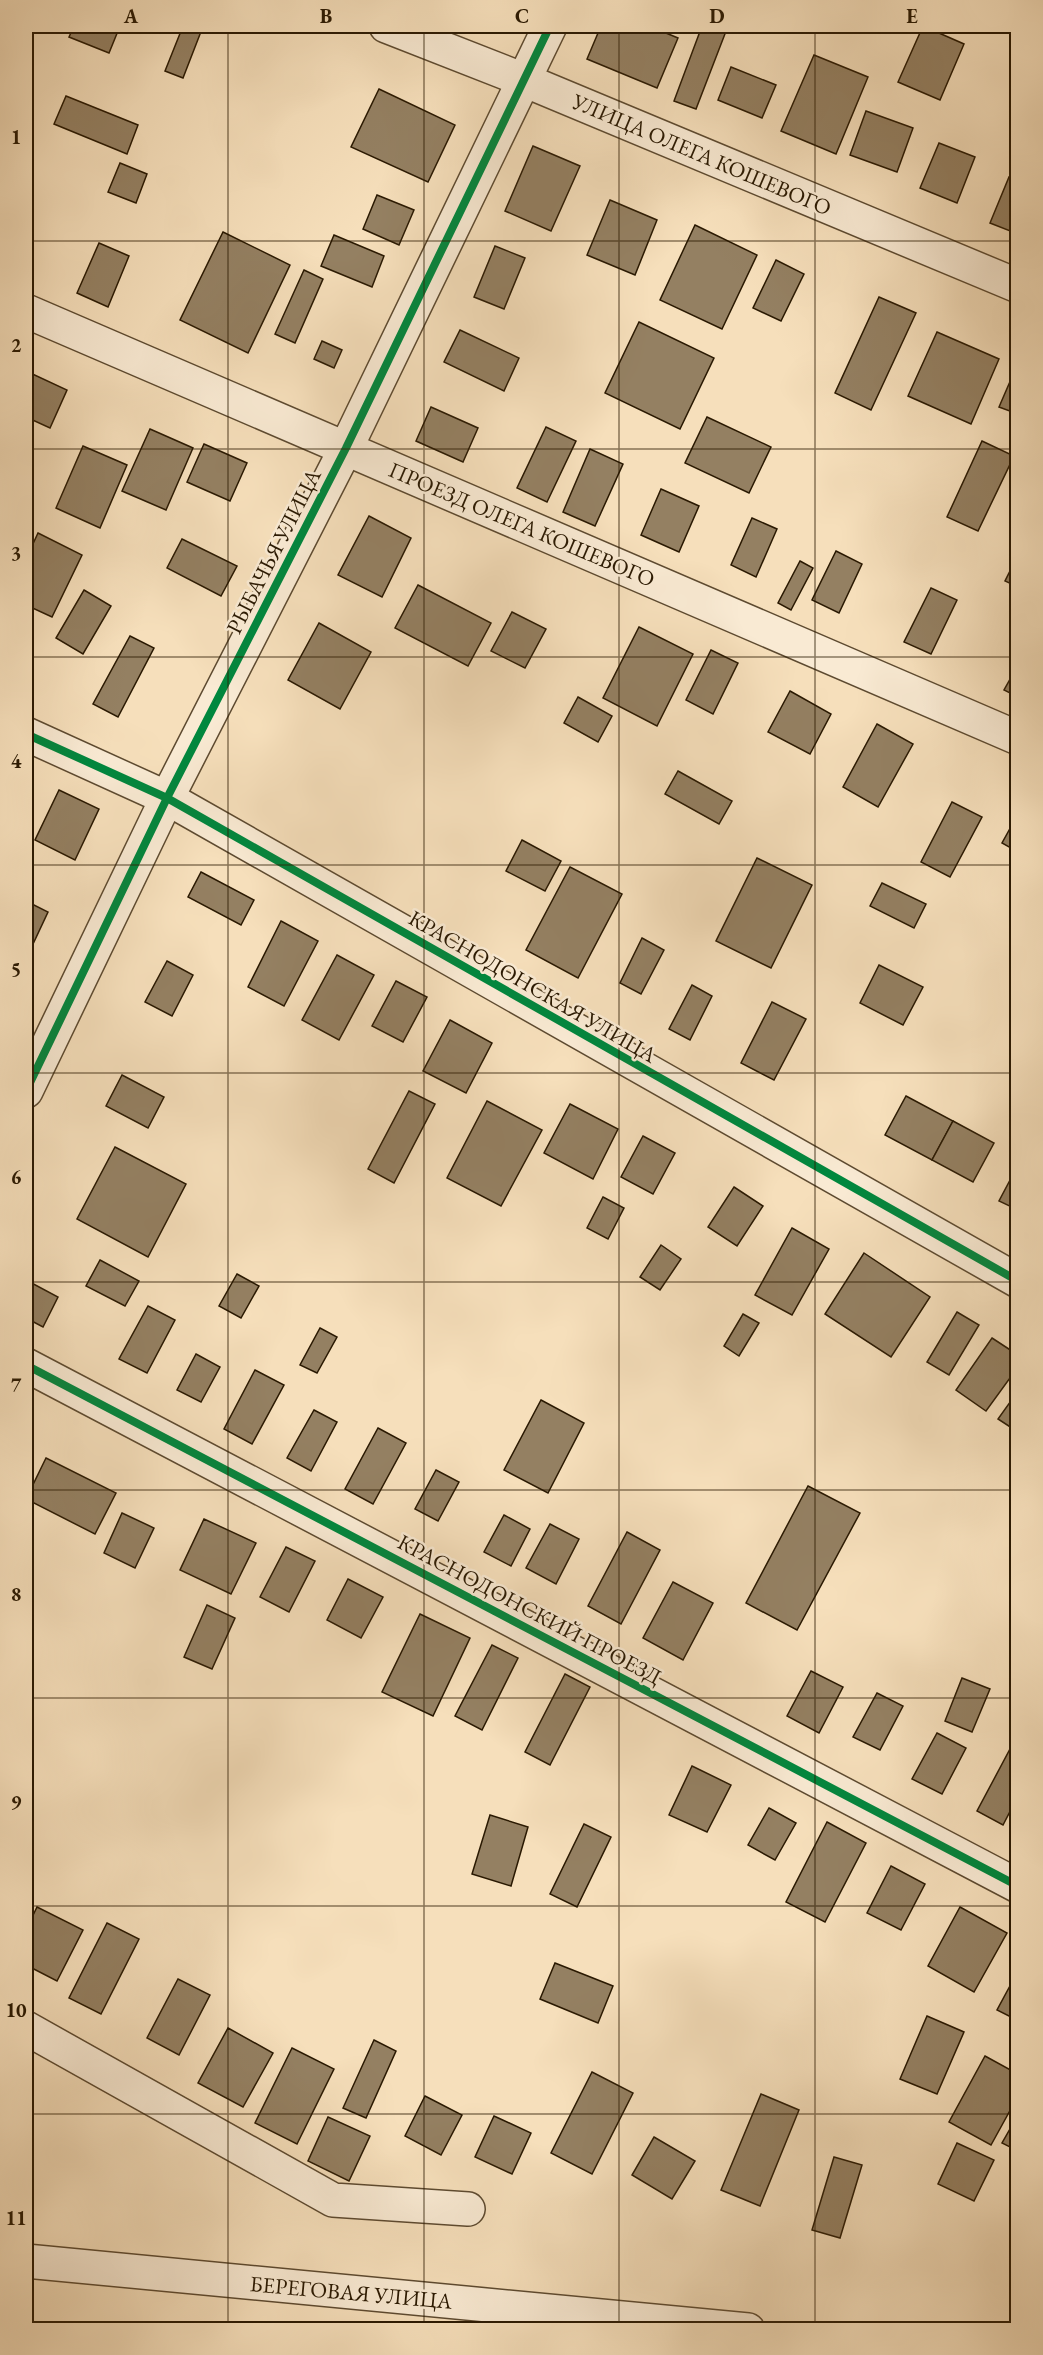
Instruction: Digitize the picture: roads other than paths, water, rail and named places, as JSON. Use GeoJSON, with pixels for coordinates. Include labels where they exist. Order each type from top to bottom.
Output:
{"type":"FeatureCollection","features":[{"type":"Feature","properties":{"kind":"street","name":"УЛИЦА ОЛЕГА КОШЕВОГО"},"geometry":{"type":"LineString","coordinates":[[386,26],[524,80],[1017,286]]}},
{"type":"Feature","properties":{"kind":"street","name":"РЫБАЧЬЯ УЛИЦА"},"geometry":{"type":"LineString","coordinates":[[26,1091],[167,798],[346,448],[550,26]]}},
{"type":"Feature","properties":{"kind":"street","name":"ПРОЕЗД ОЛЕГА КОШЕВОГО"},"geometry":{"type":"LineString","coordinates":[[26,311],[1017,738]]}},
{"type":"Feature","properties":{"kind":"street","name":"КРАСНОДОНСКАЯ УЛИЦА"},"geometry":{"type":"LineString","coordinates":[[26,734],[167,798],[1017,1281]]}},
{"type":"Feature","properties":{"kind":"street","name":"КРАСНОДОНСКИЙ ПРОЕЗД"},"geometry":{"type":"LineString","coordinates":[[26,1365],[1017,1886]]}},
{"type":"Feature","properties":{"kind":"street"},"geometry":{"type":"LineString","coordinates":[[26,2028],[333,2200],[468,2209]]}},
{"type":"Feature","properties":{"kind":"street","name":"БЕРЕГОВАЯ УЛИЦА"},"geometry":{"type":"LineString","coordinates":[[26,2261],[748,2330]]}}]}
